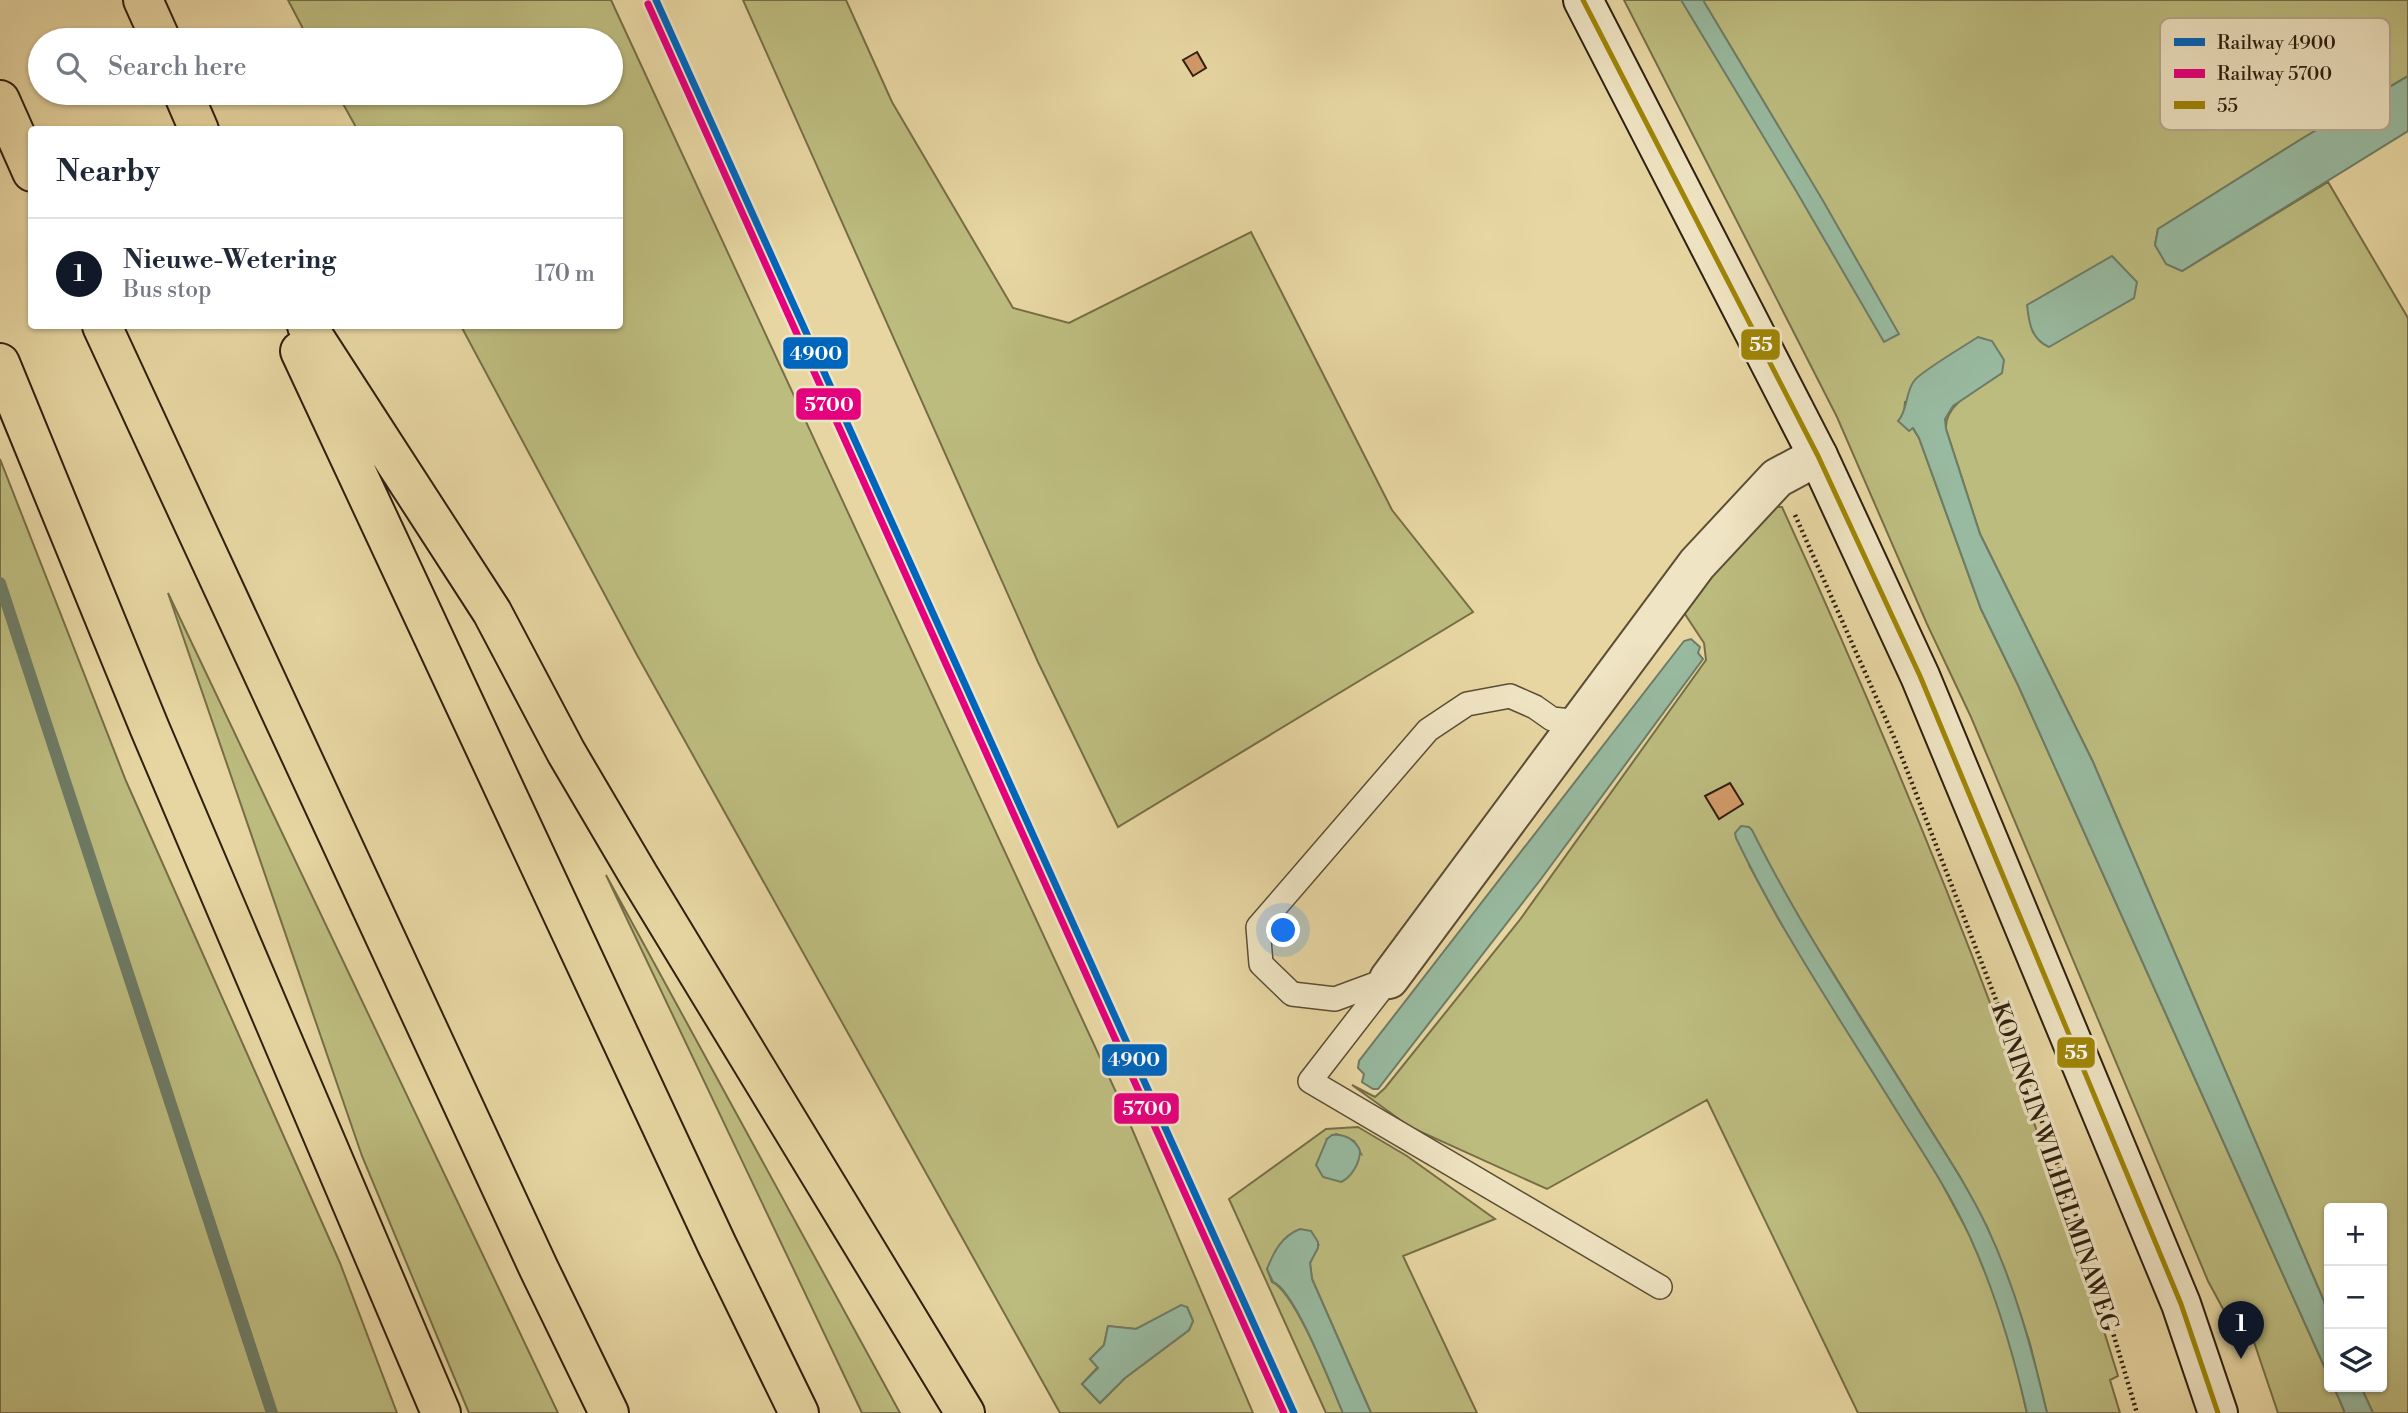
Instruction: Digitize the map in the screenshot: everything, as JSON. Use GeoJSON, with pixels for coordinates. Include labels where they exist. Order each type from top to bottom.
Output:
{"type":"FeatureCollection","features":[{"type":"Feature","properties":{"kind":"highway"},"geometry":{"type":"LineString","coordinates":[[143,0],[156,28]]}},
{"type":"Feature","properties":{"kind":"highway"},"geometry":{"type":"LineString","coordinates":[[0,100],[28,163]]}},
{"type":"Feature","properties":{"kind":"highway"},"geometry":{"type":"LineString","coordinates":[[188,105],[197,126]]}},
{"type":"Feature","properties":{"kind":"highway"},"geometry":{"type":"LineString","coordinates":[[103,329],[533,1256],[609,1413]]}},
{"type":"Feature","properties":{"kind":"highway"},"geometry":{"type":"LineString","coordinates":[[289,329],[712,1233],[799,1413]]}},
{"type":"Feature","properties":{"kind":"highway"},"geometry":{"type":"LineString","coordinates":[[309,329],[492,612],[566,752],[632,865],[965,1413]]}},
{"type":"Feature","properties":{"kind":"highway"},"geometry":{"type":"LineString","coordinates":[[0,363],[150,729],[441,1413]]}},
{"type":"Feature","properties":{"kind":"main road"},"geometry":{"type":"LineString","coordinates":[[1583,0],[1818,456],[1920,676],[2181,1304],[2218,1413]]}},
{"type":"Feature","properties":{"kind":"main road"},"geometry":{"type":"LineString","coordinates":[[1389,979],[1697,564],[1777,478],[1818,456]]}},
{"type":"Feature","properties":{"kind":"lane"},"geometry":{"type":"LineString","coordinates":[[1389,979],[1335,999],[1292,994],[1261,964],[1258,928],[1428,730],[1467,704],[1510,696],[1535,707],[1552,719],[1580,722]]}},
{"type":"Feature","properties":{"kind":"lane"},"geometry":{"type":"LineString","coordinates":[[1389,979],[1310,1082],[1660,1287]]}},
{"type":"Feature","properties":{"kind":"path","name":"KONINGIN WILHELMINAWEG"},"geometry":{"type":"LineString","coordinates":[[1967,923],[2087,1246],[2137,1413]]}},
{"type":"Feature","properties":{"kind":"shaded area"},"geometry":{"type":"Polygon","coordinates":[[[288,0],[611,0],[1121,1103],[1253,1413],[1060,1413],[637,655],[463,329],[623,329],[623,126],[355,126],[344,105],[623,105],[623,28],[303,28],[288,0]],[[1187,1307],[1136,1329],[1108,1326],[1104,1345],[1090,1359],[1098,1367],[1082,1384],[1100,1403],[1125,1378],[1189,1330],[1193,1321],[1187,1307]]]}},
{"type":"Feature","properties":{"kind":"shaded area"},"geometry":{"type":"Polygon","coordinates":[[[743,0],[846,0],[892,102],[1013,308],[1069,323],[1251,232],[1392,510],[1473,612],[1118,827],[1038,662],[743,0]]]}},
{"type":"Feature","properties":{"kind":"shaded area"},"geometry":{"type":"Polygon","coordinates":[[[1624,0],[2408,0],[2408,76],[2390,87],[2390,18],[2160,18],[2160,130],[2317,130],[2158,229],[2155,245],[2182,271],[2328,182],[2408,318],[2408,1413],[2373,1413],[2363,1392],[2387,1392],[2387,1203],[2324,1203],[2324,1301],[2093,762],[1980,534],[1946,429],[1947,419],[1966,396],[2002,373],[1905,402],[1904,414],[1919,438],[1981,609],[2018,685],[2324,1366],[2324,1392],[2336,1392],[2345,1413],[2278,1413],[2254,1342],[2243,1346],[2208,1281],[1971,717],[1927,624],[1837,417],[1624,0]]]}},
{"type":"Feature","properties":{"kind":"shaded area"},"geometry":{"type":"Polygon","coordinates":[[[1681,0],[1703,0],[1899,334],[1884,342],[1681,0]]]}},
{"type":"Feature","properties":{"kind":"shaded area"},"geometry":{"type":"Polygon","coordinates":[[[2408,76],[2408,131],[2182,271],[2166,264],[2155,245],[2158,229],[2303,138],[2317,130],[2390,130],[2390,87],[2408,76]]]}},
{"type":"Feature","properties":{"kind":"shaded area"},"geometry":{"type":"Polygon","coordinates":[[[2112,256],[2137,282],[2134,298],[2049,347],[2038,340],[2032,330],[2027,305],[2112,256]]]}},
{"type":"Feature","properties":{"kind":"shaded area"},"geometry":{"type":"Polygon","coordinates":[[[1978,337],[1992,341],[2004,360],[2002,373],[1953,406],[1945,419],[1946,429],[1980,534],[2093,762],[2324,1301],[2324,1366],[2018,685],[1981,609],[1919,438],[1913,428],[1909,431],[1898,421],[1914,381],[1978,337]]]}},
{"type":"Feature","properties":{"kind":"shaded area"},"geometry":{"type":"Polygon","coordinates":[[[0,459],[126,781],[340,1263],[397,1413],[0,1413],[0,459]]]}},
{"type":"Feature","properties":{"kind":"shaded area"},"geometry":{"type":"Polygon","coordinates":[[[1782,507],[1877,720],[1965,936],[2083,1265],[2118,1376],[2110,1380],[2120,1413],[2047,1413],[2030,1344],[1987,1227],[1959,1175],[1795,912],[1749,827],[1749,865],[1779,920],[1939,1178],[1969,1234],[1992,1287],[2011,1344],[2027,1413],[1858,1413],[1707,1100],[1547,1189],[1410,1127],[1352,1085],[1375,1097],[1385,1088],[1519,921],[1706,660],[1704,643],[1679,605],[1759,517],[1782,507]]]}},
{"type":"Feature","properties":{"kind":"shaded area"},"geometry":{"type":"Polygon","coordinates":[[[168,593],[558,1413],[469,1413],[362,1156],[168,593]]]}},
{"type":"Feature","properties":{"kind":"shaded area"},"geometry":{"type":"Polygon","coordinates":[[[1691,639],[1700,647],[1698,653],[1703,659],[1541,879],[1378,1089],[1362,1082],[1364,1074],[1358,1068],[1359,1061],[1684,641],[1691,639]]]}},
{"type":"Feature","properties":{"kind":"shaded area"},"geometry":{"type":"Polygon","coordinates":[[[1741,826],[1752,830],[1810,936],[1954,1166],[1979,1211],[2014,1295],[2047,1413],[2027,1413],[1996,1302],[1962,1221],[1936,1174],[1773,909],[1736,838],[1735,833],[1741,826]]]}},
{"type":"Feature","properties":{"kind":"shaded area"},"geometry":{"type":"Polygon","coordinates":[[[606,875],[900,1413],[862,1413],[606,875]]]}},
{"type":"Feature","properties":{"kind":"shaded area"},"geometry":{"type":"Polygon","coordinates":[[[1358,1127],[1407,1156],[1495,1219],[1403,1256],[1477,1413],[1371,1413],[1312,1279],[1310,1263],[1318,1246],[1267,1269],[1272,1282],[1281,1289],[1302,1321],[1343,1413],[1326,1413],[1229,1199],[1326,1129],[1358,1127]],[[1336,1134],[1327,1139],[1361,1154],[1354,1141],[1336,1134]]]}},
{"type":"Feature","properties":{"kind":"shaded area"},"geometry":{"type":"Polygon","coordinates":[[[1332,1135],[1349,1138],[1360,1151],[1355,1169],[1341,1182],[1323,1177],[1316,1165],[1327,1139],[1332,1135]]]}},
{"type":"Feature","properties":{"kind":"shaded area"},"geometry":{"type":"Polygon","coordinates":[[[1300,1229],[1311,1231],[1318,1242],[1318,1248],[1310,1263],[1312,1279],[1371,1413],[1343,1413],[1302,1320],[1292,1302],[1273,1282],[1267,1269],[1279,1245],[1300,1229]]]}},
{"type":"Feature","properties":{"kind":"shaded area"},"geometry":{"type":"Polygon","coordinates":[[[1181,1305],[1187,1307],[1193,1321],[1189,1330],[1125,1378],[1100,1403],[1082,1384],[1098,1368],[1090,1359],[1104,1345],[1108,1326],[1136,1329],[1181,1305]]]}},
{"type":"Feature","properties":{"kind":"shaded area"},"geometry":{"type":"Polygon","coordinates":[[[2336,1392],[2363,1392],[2373,1413],[2345,1413],[2336,1392]]]}},
{"type":"Feature","properties":{"kind":"building"},"geometry":{"type":"Polygon","coordinates":[[[1197,52],[1206,68],[1193,76],[1183,60],[1197,52]]]}},
{"type":"Feature","properties":{"kind":"building"},"geometry":{"type":"Polygon","coordinates":[[[1730,783],[1743,804],[1719,819],[1705,796],[1730,783]]]}},
{"type":"Feature","properties":{"kind":"waterway"},"geometry":{"type":"LineString","coordinates":[[0,583],[272,1413]]}},
{"type":"Feature","properties":{"kind":"rail line","name":"4900"},"geometry":{"type":"LineString","coordinates":[[656,0],[1294,1413]]}},
{"type":"Feature","properties":{"kind":"rail line","name":"5700"},"geometry":{"type":"LineString","coordinates":[[648,4],[1284,1413]]}},
{"type":"Feature","properties":{"kind":"transit line","name":"55"},"geometry":{"type":"LineString","coordinates":[[1583,0],[1818,456],[1920,676],[2181,1304],[2218,1413]]}},
{"type":"Feature","properties":{"kind":"place","name":"Nieuwe-Wetering"},"geometry":{"type":"Point","coordinates":[2241,1359]}}]}
